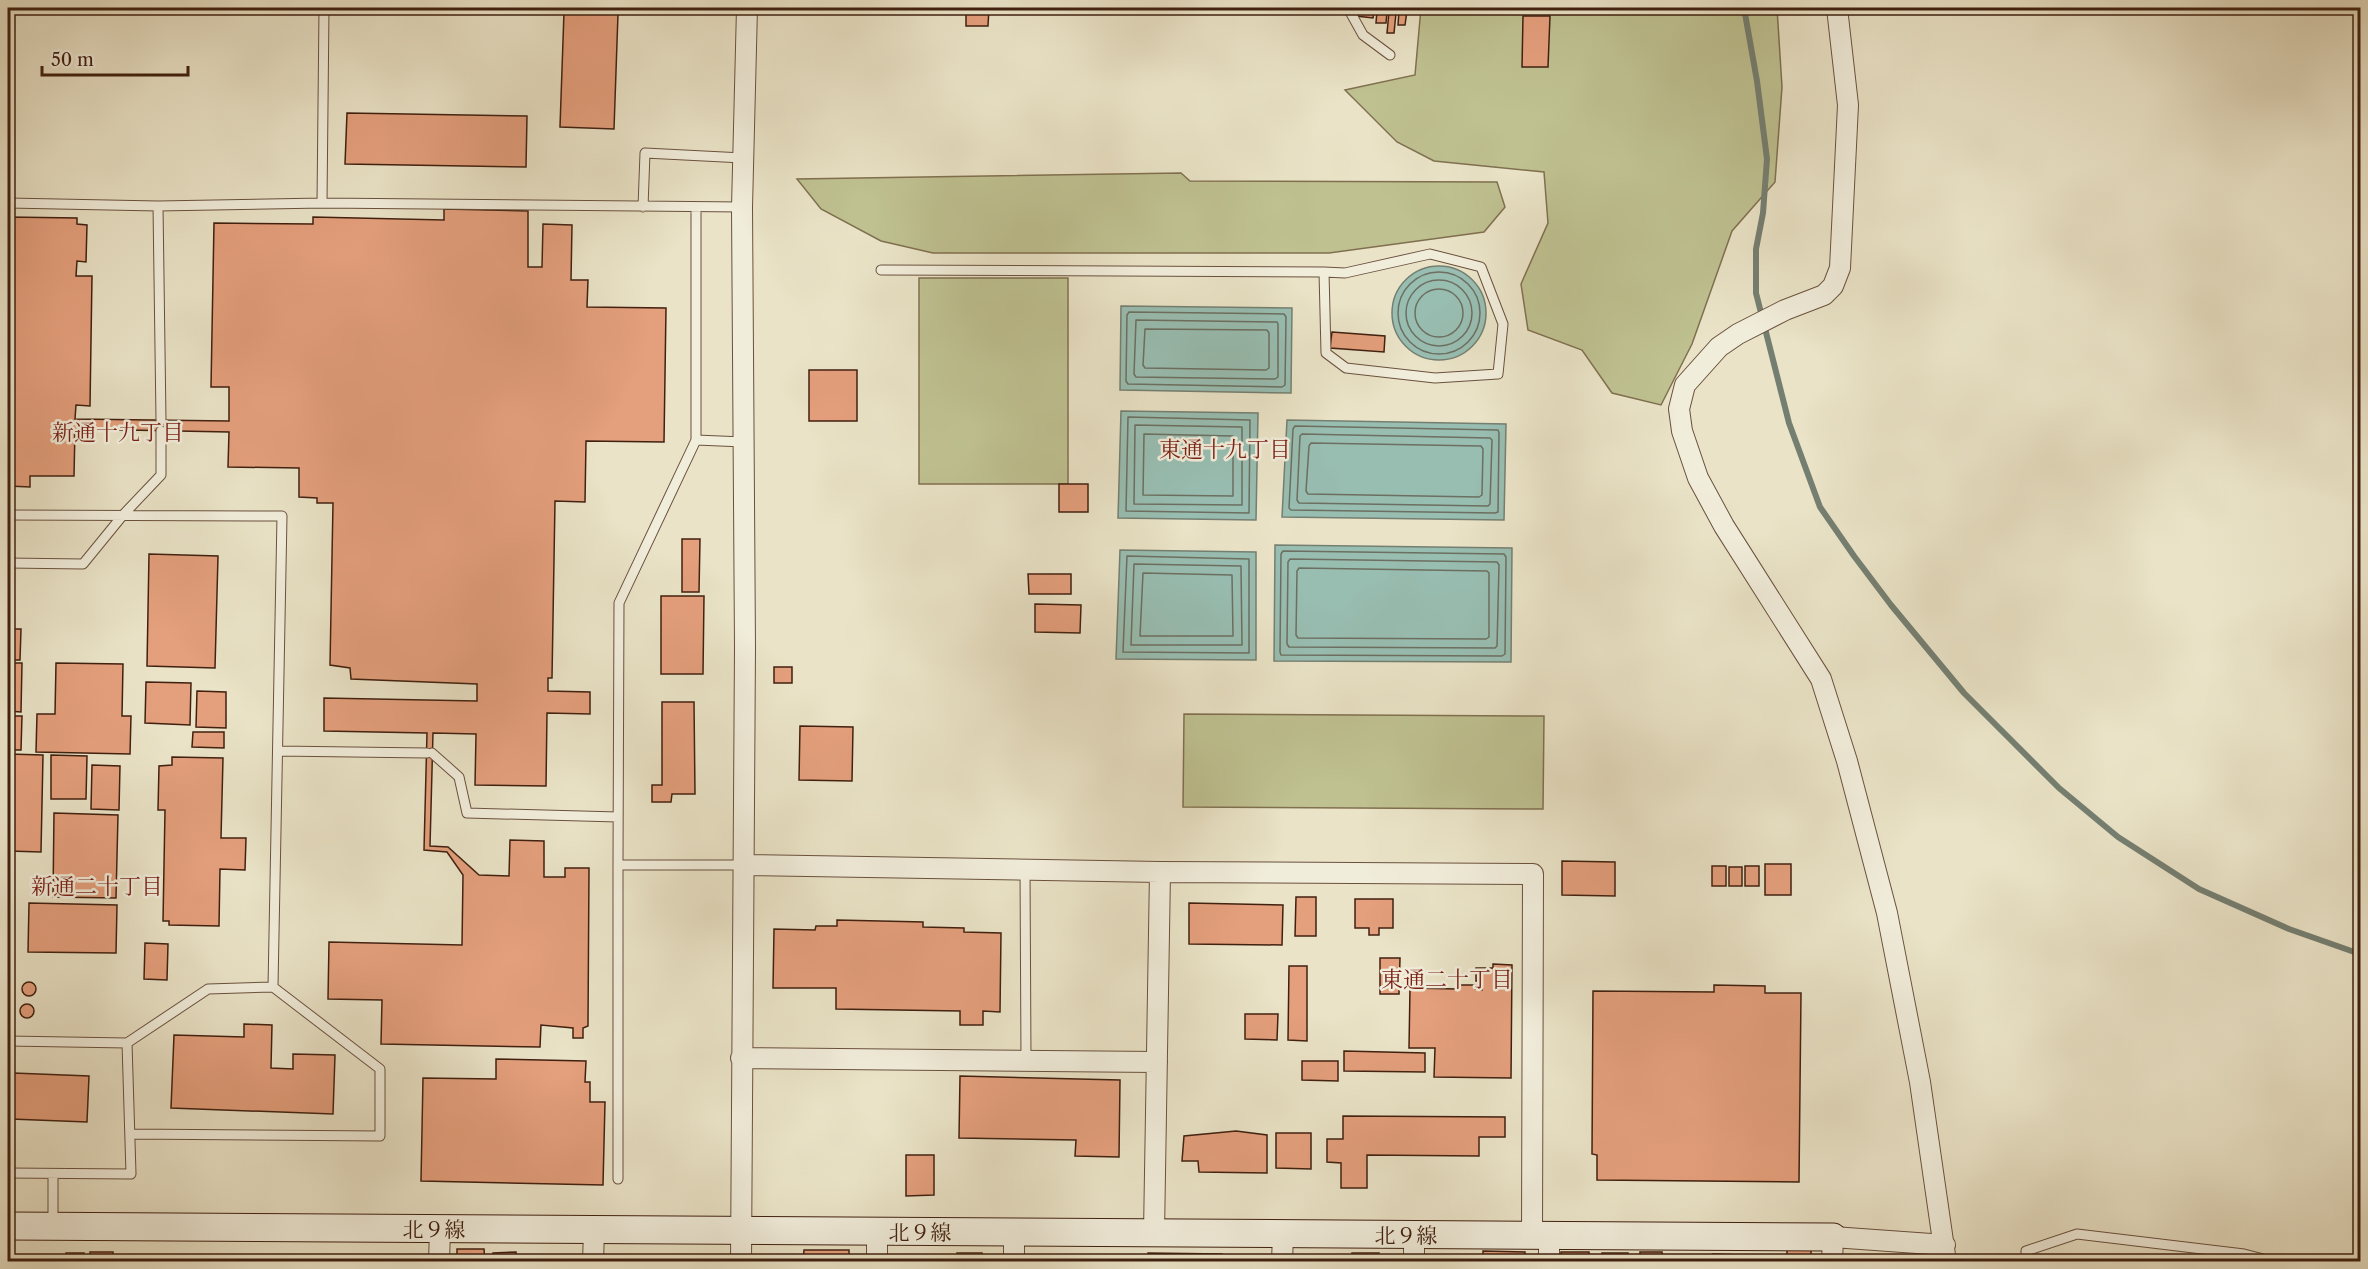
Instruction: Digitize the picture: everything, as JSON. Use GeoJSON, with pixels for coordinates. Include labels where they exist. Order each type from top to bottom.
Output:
{"type":"FeatureCollection","features":[{"type":"Feature","properties":{"kind":"street"},"geometry":{"type":"LineString","coordinates":[[741,1262],[744,865],[742,207],[747,8]]}},
{"type":"Feature","properties":{"kind":"street"},"geometry":{"type":"LineString","coordinates":[[1833,1249],[1946,1256],[1920,1082],[1887,913],[1847,761],[1821,679],[1724,526],[1698,478],[1682,431],[1679,409],[1685,385],[1719,347],[1738,334],[1785,310],[1824,295],[1833,286],[1840,268],[1848,105],[1837,8]]}},
{"type":"Feature","properties":{"kind":"street"},"geometry":{"type":"LineString","coordinates":[[744,865],[1160,872],[1533,874],[1543,1244]]}},
{"type":"Feature","properties":{"kind":"street"},"geometry":{"type":"LineString","coordinates":[[1154,1233],[1160,872]]}},
{"type":"Feature","properties":{"kind":"street"},"geometry":{"type":"LineString","coordinates":[[741,1058],[1157,1062]]}},
{"type":"Feature","properties":{"kind":"street","name":"北９線"},"geometry":{"type":"LineString","coordinates":[[8,1226],[1283,1234],[1414,1248],[1543,1244],[1833,1249]]}},
{"type":"Feature","properties":{"kind":"street"},"geometry":{"type":"LineString","coordinates":[[439,1262],[440,1229]]}},
{"type":"Feature","properties":{"kind":"street"},"geometry":{"type":"LineString","coordinates":[[593,1262],[594,1230]]}},
{"type":"Feature","properties":{"kind":"street"},"geometry":{"type":"LineString","coordinates":[[877,1232],[877,1262]]}},
{"type":"Feature","properties":{"kind":"street"},"geometry":{"type":"LineString","coordinates":[[1014,1232],[1014,1262]]}},
{"type":"Feature","properties":{"kind":"street"},"geometry":{"type":"LineString","coordinates":[[1282,1262],[1283,1234]]}},
{"type":"Feature","properties":{"kind":"lane"},"geometry":{"type":"LineString","coordinates":[[322,203],[324,8]]}},
{"type":"Feature","properties":{"kind":"lane"},"geometry":{"type":"LineString","coordinates":[[1348,8],[1363,35],[1390,55]]}},
{"type":"Feature","properties":{"kind":"lane"},"geometry":{"type":"LineString","coordinates":[[644,207],[645,153],[744,158]]}},
{"type":"Feature","properties":{"kind":"lane"},"geometry":{"type":"LineString","coordinates":[[8,203],[158,206],[322,203],[742,207]]}},
{"type":"Feature","properties":{"kind":"lane"},"geometry":{"type":"LineString","coordinates":[[158,206],[161,420]]}},
{"type":"Feature","properties":{"kind":"lane"},"geometry":{"type":"LineString","coordinates":[[618,1179],[619,603],[696,440],[696,207]]}},
{"type":"Feature","properties":{"kind":"lane"},"geometry":{"type":"LineString","coordinates":[[881,270],[1324,272],[1346,273],[1430,254],[1481,267],[1503,324],[1498,374],[1435,378],[1346,368],[1326,353],[1324,272]]}},
{"type":"Feature","properties":{"kind":"lane"},"geometry":{"type":"LineString","coordinates":[[8,563],[83,564],[123,515],[161,475],[161,431]]}},
{"type":"Feature","properties":{"kind":"lane"},"geometry":{"type":"LineString","coordinates":[[696,440],[744,442]]}},
{"type":"Feature","properties":{"kind":"lane"},"geometry":{"type":"LineString","coordinates":[[8,515],[282,516],[273,987]]}},
{"type":"Feature","properties":{"kind":"lane"},"geometry":{"type":"LineString","coordinates":[[278,751],[429,753],[459,777],[467,813],[618,817]]}},
{"type":"Feature","properties":{"kind":"lane"},"geometry":{"type":"LineString","coordinates":[[618,865],[744,865]]}},
{"type":"Feature","properties":{"kind":"lane"},"geometry":{"type":"LineString","coordinates":[[1025,869],[1026,1060]]}},
{"type":"Feature","properties":{"kind":"lane"},"geometry":{"type":"LineString","coordinates":[[8,1041],[127,1042],[208,989],[273,987],[380,1069],[380,1136],[129,1134]]}},
{"type":"Feature","properties":{"kind":"lane"},"geometry":{"type":"LineString","coordinates":[[8,1173],[131,1174],[127,1042]]}},
{"type":"Feature","properties":{"kind":"lane"},"geometry":{"type":"LineString","coordinates":[[52,1227],[53,1174]]}},
{"type":"Feature","properties":{"kind":"lane"},"geometry":{"type":"LineString","coordinates":[[2026,1262],[2026,1251],[2077,1234],[2244,1254],[2275,1262]]}},
{"type":"Feature","properties":{"kind":"green space"},"geometry":{"type":"Polygon","coordinates":[[[1421,8],[1777,8],[1782,87],[1775,182],[1732,231],[1692,344],[1661,405],[1612,393],[1582,350],[1528,330],[1521,284],[1548,223],[1544,172],[1434,161],[1397,142],[1345,90],[1415,75],[1421,8]]]}},
{"type":"Feature","properties":{"kind":"green space"},"geometry":{"type":"Polygon","coordinates":[[[1181,173],[1190,181],[1497,182],[1505,207],[1484,232],[1329,253],[933,253],[881,241],[821,209],[797,179],[1181,173]]]}},
{"type":"Feature","properties":{"kind":"green space"},"geometry":{"type":"Polygon","coordinates":[[[919,278],[1068,278],[1068,484],[919,484],[919,278]]]}},
{"type":"Feature","properties":{"kind":"green space"},"geometry":{"type":"Polygon","coordinates":[[[1184,714],[1544,716],[1543,809],[1183,807],[1184,714]]]}},
{"type":"Feature","properties":{"kind":"water"},"geometry":{"type":"Polygon","coordinates":[[[1439,266],[1457,270],[1472,280],[1482,295],[1486,313],[1482,331],[1472,346],[1457,356],[1439,360],[1421,356],[1406,346],[1396,331],[1392,313],[1396,295],[1406,280],[1421,270],[1439,266]]]}},
{"type":"Feature","properties":{"kind":"water"},"geometry":{"type":"Polygon","coordinates":[[[1121,306],[1292,308],[1291,393],[1120,390],[1121,306]]]}},
{"type":"Feature","properties":{"kind":"water"},"geometry":{"type":"Polygon","coordinates":[[[1121,411],[1258,413],[1256,520],[1118,518],[1121,411]]]}},
{"type":"Feature","properties":{"kind":"water"},"geometry":{"type":"Polygon","coordinates":[[[1287,420],[1506,424],[1504,520],[1282,517],[1287,420]]]}},
{"type":"Feature","properties":{"kind":"water"},"geometry":{"type":"Polygon","coordinates":[[[1275,545],[1512,548],[1511,662],[1274,661],[1275,545]]]}},
{"type":"Feature","properties":{"kind":"water"},"geometry":{"type":"Polygon","coordinates":[[[1120,550],[1256,552],[1256,660],[1116,659],[1120,550]]]}},
{"type":"Feature","properties":{"kind":"building"},"geometry":{"type":"Polygon","coordinates":[[[966,8],[989,8],[988,26],[966,26],[966,8]]]}},
{"type":"Feature","properties":{"kind":"building"},"geometry":{"type":"Polygon","coordinates":[[[1357,9],[1374,11],[1373,18],[1356,16],[1357,9]]]}},
{"type":"Feature","properties":{"kind":"building"},"geometry":{"type":"Polygon","coordinates":[[[1377,11],[1387,12],[1386,23],[1376,23],[1377,11]]]}},
{"type":"Feature","properties":{"kind":"building"},"geometry":{"type":"Polygon","coordinates":[[[1399,11],[1407,11],[1405,25],[1398,25],[1399,11]]]}},
{"type":"Feature","properties":{"kind":"building"},"geometry":{"type":"Polygon","coordinates":[[[564,12],[618,14],[614,129],[560,127],[564,12]]]}},
{"type":"Feature","properties":{"kind":"building"},"geometry":{"type":"Polygon","coordinates":[[[1389,12],[1396,13],[1394,33],[1387,33],[1389,12]]]}},
{"type":"Feature","properties":{"kind":"building"},"geometry":{"type":"Polygon","coordinates":[[[1523,16],[1550,16],[1548,67],[1522,67],[1523,16]]]}},
{"type":"Feature","properties":{"kind":"building"},"geometry":{"type":"Polygon","coordinates":[[[347,113],[527,116],[526,167],[345,164],[347,113]]]}},
{"type":"Feature","properties":{"kind":"building"},"geometry":{"type":"Polygon","coordinates":[[[444,209],[528,211],[528,267],[542,267],[543,224],[572,225],[571,280],[588,280],[587,307],[666,308],[664,442],[586,441],[585,502],[555,501],[552,678],[548,678],[548,691],[590,692],[590,714],[547,713],[546,786],[475,785],[476,734],[433,733],[430,846],[448,847],[479,875],[509,876],[510,840],[544,841],[544,877],[565,877],[565,868],[589,868],[588,1026],[583,1028],[583,1038],[573,1038],[573,1028],[541,1025],[540,1047],[381,1044],[382,1000],[328,999],[329,942],[462,945],[463,875],[447,852],[424,850],[427,733],[324,731],[324,698],[477,701],[477,684],[351,679],[350,668],[330,665],[333,503],[317,503],[317,498],[299,497],[299,468],[228,467],[229,432],[75,429],[74,476],[30,476],[30,487],[8,486],[8,217],[77,218],[77,224],[87,225],[86,262],[77,261],[76,276],[92,276],[90,406],[76,405],[75,419],[229,421],[229,387],[211,387],[214,223],[313,224],[313,217],[444,220],[444,209]]]}},
{"type":"Feature","properties":{"kind":"building"},"geometry":{"type":"Polygon","coordinates":[[[1332,332],[1385,336],[1384,352],[1330,348],[1332,332]]]}},
{"type":"Feature","properties":{"kind":"building"},"geometry":{"type":"Polygon","coordinates":[[[809,370],[857,370],[857,421],[809,421],[809,370]]]}},
{"type":"Feature","properties":{"kind":"building"},"geometry":{"type":"Polygon","coordinates":[[[1059,484],[1088,484],[1088,512],[1059,512],[1059,484]]]}},
{"type":"Feature","properties":{"kind":"building"},"geometry":{"type":"Polygon","coordinates":[[[682,539],[700,539],[699,592],[682,592],[682,539]]]}},
{"type":"Feature","properties":{"kind":"building"},"geometry":{"type":"Polygon","coordinates":[[[149,554],[218,556],[215,668],[147,666],[149,554]]]}},
{"type":"Feature","properties":{"kind":"building"},"geometry":{"type":"Polygon","coordinates":[[[1028,574],[1071,574],[1071,594],[1029,594],[1028,574]]]}},
{"type":"Feature","properties":{"kind":"building"},"geometry":{"type":"Polygon","coordinates":[[[661,596],[704,596],[703,674],[661,674],[661,596]]]}},
{"type":"Feature","properties":{"kind":"building"},"geometry":{"type":"Polygon","coordinates":[[[1035,604],[1081,605],[1080,633],[1035,632],[1035,604]]]}},
{"type":"Feature","properties":{"kind":"building"},"geometry":{"type":"Polygon","coordinates":[[[8,629],[21,629],[20,660],[8,660],[8,629]]]}},
{"type":"Feature","properties":{"kind":"building"},"geometry":{"type":"Polygon","coordinates":[[[8,663],[22,663],[21,712],[8,711],[8,663]]]}},
{"type":"Feature","properties":{"kind":"building"},"geometry":{"type":"Polygon","coordinates":[[[56,663],[123,664],[122,716],[131,716],[130,754],[36,752],[37,714],[55,714],[56,663]]]}},
{"type":"Feature","properties":{"kind":"building"},"geometry":{"type":"Polygon","coordinates":[[[774,667],[792,667],[792,683],[774,683],[774,667]]]}},
{"type":"Feature","properties":{"kind":"building"},"geometry":{"type":"Polygon","coordinates":[[[146,682],[191,683],[190,725],[145,723],[146,682]]]}},
{"type":"Feature","properties":{"kind":"building"},"geometry":{"type":"Polygon","coordinates":[[[197,691],[226,692],[226,728],[196,727],[197,691]]]}},
{"type":"Feature","properties":{"kind":"building"},"geometry":{"type":"Polygon","coordinates":[[[662,702],[694,702],[695,794],[672,794],[671,802],[652,802],[652,785],[662,785],[662,702]]]}},
{"type":"Feature","properties":{"kind":"building"},"geometry":{"type":"Polygon","coordinates":[[[8,716],[22,716],[21,750],[8,750],[8,716]]]}},
{"type":"Feature","properties":{"kind":"building"},"geometry":{"type":"Polygon","coordinates":[[[800,726],[853,727],[852,781],[799,780],[800,726]]]}},
{"type":"Feature","properties":{"kind":"building"},"geometry":{"type":"Polygon","coordinates":[[[193,732],[224,732],[224,748],[192,747],[193,732]]]}},
{"type":"Feature","properties":{"kind":"building"},"geometry":{"type":"Polygon","coordinates":[[[8,754],[43,755],[41,852],[8,851],[8,754]]]}},
{"type":"Feature","properties":{"kind":"building"},"geometry":{"type":"Polygon","coordinates":[[[51,755],[87,756],[86,799],[51,799],[51,755]]]}},
{"type":"Feature","properties":{"kind":"building"},"geometry":{"type":"Polygon","coordinates":[[[172,757],[223,758],[221,838],[246,838],[245,870],[220,869],[219,926],[169,925],[169,921],[163,921],[165,810],[158,810],[159,766],[172,765],[172,757]]]}},
{"type":"Feature","properties":{"kind":"building"},"geometry":{"type":"Polygon","coordinates":[[[92,765],[120,766],[119,810],[91,809],[92,765]]]}},
{"type":"Feature","properties":{"kind":"building"},"geometry":{"type":"Polygon","coordinates":[[[54,813],[118,815],[116,898],[53,897],[54,813]]]}},
{"type":"Feature","properties":{"kind":"building"},"geometry":{"type":"Polygon","coordinates":[[[1562,861],[1615,862],[1615,896],[1562,895],[1562,861]]]}},
{"type":"Feature","properties":{"kind":"building"},"geometry":{"type":"Polygon","coordinates":[[[1765,864],[1791,864],[1791,895],[1765,895],[1765,864]]]}},
{"type":"Feature","properties":{"kind":"building"},"geometry":{"type":"Polygon","coordinates":[[[1712,866],[1726,866],[1726,886],[1712,886],[1712,866]]]}},
{"type":"Feature","properties":{"kind":"building"},"geometry":{"type":"Polygon","coordinates":[[[1745,866],[1759,866],[1759,886],[1745,886],[1745,866]]]}},
{"type":"Feature","properties":{"kind":"building"},"geometry":{"type":"Polygon","coordinates":[[[1729,867],[1742,867],[1742,886],[1729,886],[1729,867]]]}},
{"type":"Feature","properties":{"kind":"building"},"geometry":{"type":"Polygon","coordinates":[[[1296,897],[1316,897],[1316,936],[1295,936],[1296,897]]]}},
{"type":"Feature","properties":{"kind":"building"},"geometry":{"type":"Polygon","coordinates":[[[1355,899],[1393,899],[1393,928],[1379,928],[1379,935],[1369,935],[1369,928],[1355,928],[1355,899]]]}},
{"type":"Feature","properties":{"kind":"building"},"geometry":{"type":"Polygon","coordinates":[[[29,903],[117,905],[116,953],[28,952],[29,903]]]}},
{"type":"Feature","properties":{"kind":"building"},"geometry":{"type":"Polygon","coordinates":[[[1189,903],[1283,905],[1282,945],[1189,944],[1189,903]]]}},
{"type":"Feature","properties":{"kind":"building"},"geometry":{"type":"Polygon","coordinates":[[[837,920],[923,922],[923,927],[964,928],[964,932],[1001,933],[1000,1012],[983,1011],[983,1025],[960,1025],[960,1011],[836,1009],[836,988],[773,988],[774,929],[815,930],[816,926],[837,926],[837,920]]]}},
{"type":"Feature","properties":{"kind":"building"},"geometry":{"type":"Polygon","coordinates":[[[145,943],[168,944],[167,980],[144,979],[145,943]]]}},
{"type":"Feature","properties":{"kind":"building"},"geometry":{"type":"Polygon","coordinates":[[[1380,958],[1400,958],[1399,994],[1380,994],[1380,958]]]}},
{"type":"Feature","properties":{"kind":"building"},"geometry":{"type":"Polygon","coordinates":[[[1493,964],[1512,965],[1511,1078],[1434,1077],[1435,1048],[1409,1048],[1410,988],[1457,989],[1457,985],[1476,985],[1475,989],[1482,990],[1482,981],[1476,981],[1476,968],[1493,968],[1493,964]]]}},
{"type":"Feature","properties":{"kind":"building"},"geometry":{"type":"Polygon","coordinates":[[[1289,966],[1307,966],[1307,1041],[1288,1040],[1289,966]]]}},
{"type":"Feature","properties":{"kind":"building"},"geometry":{"type":"Polygon","coordinates":[[[29,982],[34,984],[36,989],[34,994],[29,996],[24,994],[22,989],[24,984],[29,982]]]}},
{"type":"Feature","properties":{"kind":"building"},"geometry":{"type":"Polygon","coordinates":[[[1714,985],[1765,986],[1765,993],[1801,993],[1799,1182],[1597,1180],[1597,1155],[1592,1154],[1593,991],[1714,992],[1714,985]]]}},
{"type":"Feature","properties":{"kind":"building"},"geometry":{"type":"Polygon","coordinates":[[[24,1004],[30,1004],[34,1011],[30,1018],[24,1018],[20,1014],[20,1008],[24,1004]]]}},
{"type":"Feature","properties":{"kind":"building"},"geometry":{"type":"Polygon","coordinates":[[[1245,1014],[1278,1014],[1277,1040],[1245,1039],[1245,1014]]]}},
{"type":"Feature","properties":{"kind":"building"},"geometry":{"type":"Polygon","coordinates":[[[244,1024],[272,1025],[271,1068],[293,1069],[293,1054],[335,1055],[333,1114],[171,1108],[174,1035],[244,1037],[244,1024]]]}},
{"type":"Feature","properties":{"kind":"building"},"geometry":{"type":"Polygon","coordinates":[[[1344,1051],[1425,1053],[1425,1072],[1344,1071],[1344,1051]]]}},
{"type":"Feature","properties":{"kind":"building"},"geometry":{"type":"Polygon","coordinates":[[[496,1059],[586,1061],[585,1082],[590,1082],[590,1102],[605,1102],[603,1185],[421,1181],[423,1078],[496,1079],[496,1059]]]}},
{"type":"Feature","properties":{"kind":"building"},"geometry":{"type":"Polygon","coordinates":[[[1302,1061],[1338,1061],[1338,1081],[1302,1080],[1302,1061]]]}},
{"type":"Feature","properties":{"kind":"building"},"geometry":{"type":"Polygon","coordinates":[[[13,1073],[89,1076],[87,1122],[11,1119],[13,1073]]]}},
{"type":"Feature","properties":{"kind":"building"},"geometry":{"type":"Polygon","coordinates":[[[960,1076],[1120,1080],[1119,1157],[1075,1156],[1076,1140],[959,1138],[960,1076]]]}},
{"type":"Feature","properties":{"kind":"building"},"geometry":{"type":"Polygon","coordinates":[[[1343,1116],[1505,1117],[1505,1137],[1479,1137],[1479,1156],[1367,1155],[1367,1188],[1341,1188],[1341,1163],[1327,1162],[1327,1139],[1343,1139],[1343,1116]]]}},
{"type":"Feature","properties":{"kind":"building"},"geometry":{"type":"Polygon","coordinates":[[[1236,1131],[1267,1135],[1267,1173],[1199,1172],[1198,1161],[1182,1161],[1184,1136],[1236,1131]]]}},
{"type":"Feature","properties":{"kind":"building"},"geometry":{"type":"Polygon","coordinates":[[[1276,1133],[1311,1133],[1311,1169],[1276,1168],[1276,1133]]]}},
{"type":"Feature","properties":{"kind":"building"},"geometry":{"type":"Polygon","coordinates":[[[906,1155],[934,1155],[934,1195],[906,1196],[906,1155]]]}},
{"type":"Feature","properties":{"kind":"building"},"geometry":{"type":"Polygon","coordinates":[[[457,1249],[484,1249],[485,1262],[457,1262],[457,1249]]]}},
{"type":"Feature","properties":{"kind":"building"},"geometry":{"type":"Polygon","coordinates":[[[1787,1249],[1811,1249],[1811,1262],[1787,1262],[1787,1249]]]}},
{"type":"Feature","properties":{"kind":"building"},"geometry":{"type":"Polygon","coordinates":[[[804,1250],[849,1250],[849,1262],[803,1262],[804,1250]]]}},
{"type":"Feature","properties":{"kind":"building"},"geometry":{"type":"Polygon","coordinates":[[[1483,1251],[1525,1252],[1525,1262],[1483,1262],[1483,1251]]]}},
{"type":"Feature","properties":{"kind":"building"},"geometry":{"type":"Polygon","coordinates":[[[90,1252],[113,1252],[113,1262],[90,1262],[90,1252]]]}},
{"type":"Feature","properties":{"kind":"building"},"geometry":{"type":"Polygon","coordinates":[[[516,1252],[517,1262],[493,1262],[493,1253],[516,1252]]]}},
{"type":"Feature","properties":{"kind":"building"},"geometry":{"type":"Polygon","coordinates":[[[1561,1252],[1589,1252],[1589,1262],[1561,1262],[1561,1252]]]}},
{"type":"Feature","properties":{"kind":"building"},"geometry":{"type":"Polygon","coordinates":[[[1640,1252],[1662,1252],[1663,1262],[1640,1262],[1640,1252]]]}},
{"type":"Feature","properties":{"kind":"building"},"geometry":{"type":"Polygon","coordinates":[[[66,1253],[84,1253],[84,1262],[66,1262],[66,1253]]]}},
{"type":"Feature","properties":{"kind":"building"},"geometry":{"type":"Polygon","coordinates":[[[957,1253],[982,1253],[982,1262],[957,1262],[957,1253]]]}},
{"type":"Feature","properties":{"kind":"building"},"geometry":{"type":"Polygon","coordinates":[[[1148,1253],[1222,1254],[1222,1262],[1148,1262],[1148,1253]]]}},
{"type":"Feature","properties":{"kind":"building"},"geometry":{"type":"Polygon","coordinates":[[[1352,1253],[1379,1253],[1379,1262],[1352,1262],[1352,1253]]]}},
{"type":"Feature","properties":{"kind":"building"},"geometry":{"type":"Polygon","coordinates":[[[1602,1253],[1628,1253],[1628,1262],[1602,1262],[1602,1253]]]}},
{"type":"Feature","properties":{"kind":"building"},"geometry":{"type":"Polygon","coordinates":[[[1713,1254],[1741,1255],[1741,1262],[1713,1262],[1713,1254]]]}},
{"type":"Feature","properties":{"kind":"building"},"geometry":{"type":"Polygon","coordinates":[[[1751,1255],[1775,1255],[1775,1262],[1750,1262],[1751,1255]]]}},
{"type":"Feature","properties":{"kind":"building"},"geometry":{"type":"Polygon","coordinates":[[[227,1256],[256,1257],[255,1262],[227,1262],[227,1256]]]}},
{"type":"Feature","properties":{"kind":"building"},"geometry":{"type":"Polygon","coordinates":[[[1424,1256],[1468,1257],[1468,1262],[1424,1262],[1424,1256]]]}},
{"type":"Feature","properties":{"kind":"building"},"geometry":{"type":"Polygon","coordinates":[[[1679,1256],[1705,1256],[1705,1262],[1679,1262],[1679,1256]]]}},
{"type":"Feature","properties":{"kind":"building"},"geometry":{"type":"Polygon","coordinates":[[[138,1257],[173,1258],[173,1262],[138,1262],[138,1257]]]}},
{"type":"Feature","properties":{"kind":"waterway"},"geometry":{"type":"LineString","coordinates":[[1744,8],[1757,81],[1767,159],[1763,213],[1756,249],[1756,293],[1789,423],[1820,507],[1891,605],[1964,693],[2059,788],[2118,837],[2199,889],[2289,929],[2360,954]]}},
{"type":"Feature","properties":{"kind":"district","name":"新通十九丁目"},"geometry":{"type":"Point","coordinates":[118,432]}},
{"type":"Feature","properties":{"kind":"district","name":"東通十九丁目"},"geometry":{"type":"Point","coordinates":[1225,449]}},
{"type":"Feature","properties":{"kind":"district","name":"新通二十丁目"},"geometry":{"type":"Point","coordinates":[97,886]}},
{"type":"Feature","properties":{"kind":"district","name":"東通二十丁目"},"geometry":{"type":"Point","coordinates":[1447,979]}}]}
